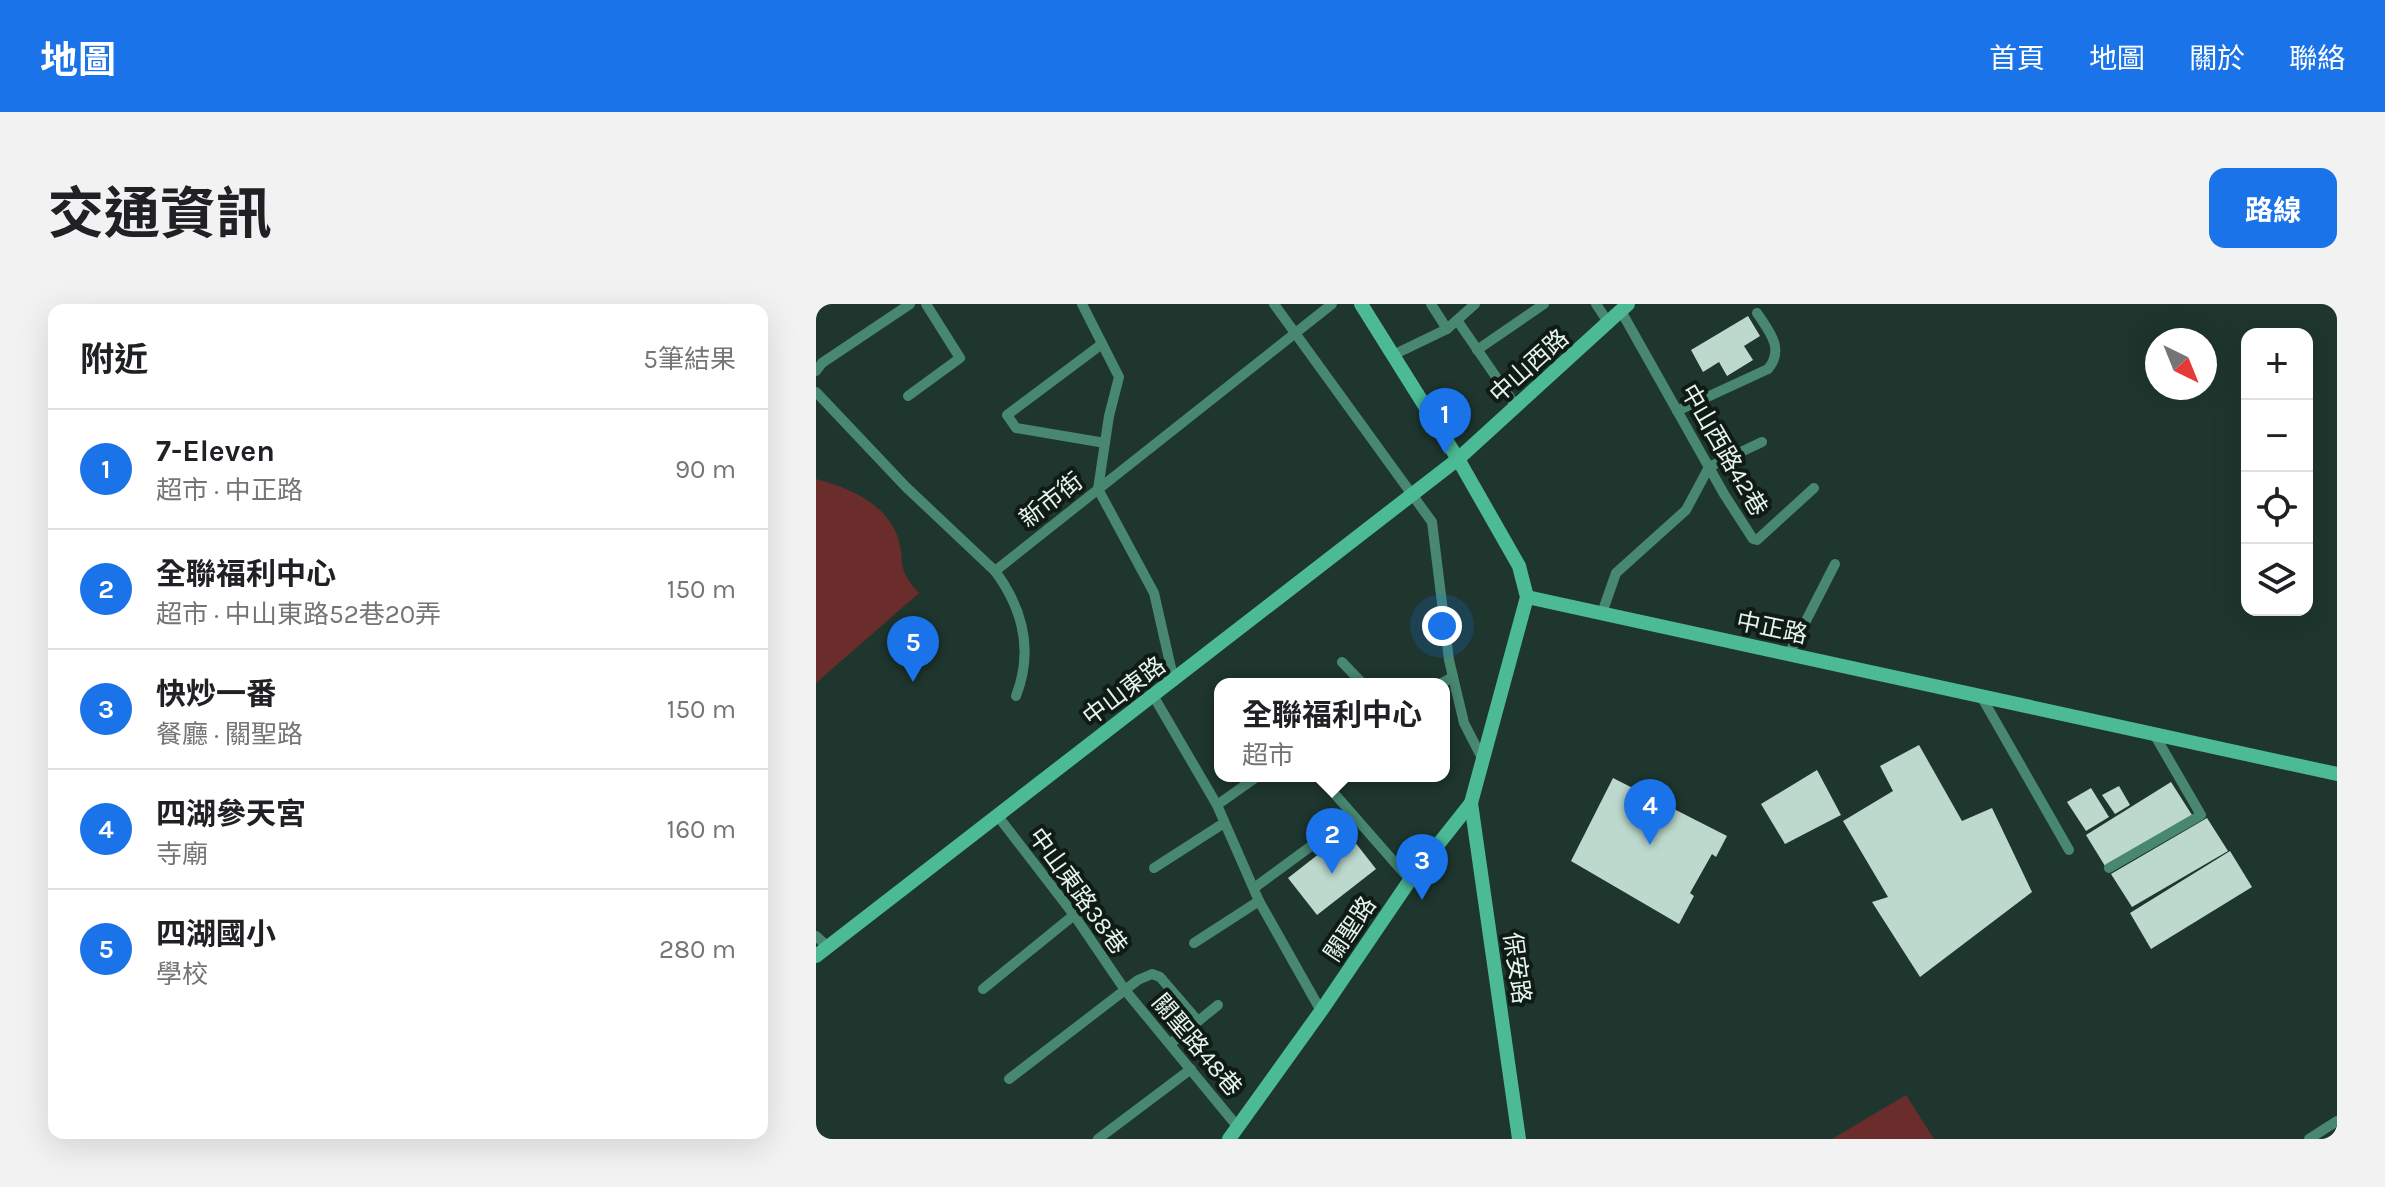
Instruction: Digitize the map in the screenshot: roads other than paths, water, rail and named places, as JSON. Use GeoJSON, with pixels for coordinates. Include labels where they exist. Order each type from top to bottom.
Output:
{"type":"FeatureCollection","features":[{"type":"Feature","properties":{"kind":"main road"},"geometry":{"type":"LineString","coordinates":[[1361,304],[1458,459],[1519,566],[1527,597]]}},
{"type":"Feature","properties":{"kind":"main road","name":"中山西路"},"geometry":{"type":"LineString","coordinates":[[1458,459],[1624,307]]}},
{"type":"Feature","properties":{"kind":"main road","name":"中山東路"},"geometry":{"type":"LineString","coordinates":[[822,952],[1458,459]]}},
{"type":"Feature","properties":{"kind":"main road","name":"中正路"},"geometry":{"type":"LineString","coordinates":[[1527,597],[2337,774]]}},
{"type":"Feature","properties":{"kind":"main road","name":"關聖路"},"geometry":{"type":"LineString","coordinates":[[1233,1133],[1410,880],[1471,803],[1527,597]]}},
{"type":"Feature","properties":{"kind":"main road","name":"保安路"},"geometry":{"type":"LineString","coordinates":[[1471,803],[1519,1139]]}},
{"type":"Feature","properties":{"kind":"street"},"geometry":{"type":"LineString","coordinates":[[816,371],[822,363],[910,304]]}},
{"type":"Feature","properties":{"kind":"street"},"geometry":{"type":"LineString","coordinates":[[908,396],[960,358],[926,304]]}},
{"type":"Feature","properties":{"kind":"street"},"geometry":{"type":"LineString","coordinates":[[1082,304],[1119,377],[1098,489],[1154,593],[1174,681]]}},
{"type":"Feature","properties":{"kind":"street"},"geometry":{"type":"LineString","coordinates":[[1274,304],[1427,511],[1434,531],[1453,677],[1464,723],[1483,760]]}},
{"type":"Feature","properties":{"kind":"street","name":"新市街"},"geometry":{"type":"LineString","coordinates":[[995,571],[1332,304]]}},
{"type":"Feature","properties":{"kind":"street"},"geometry":{"type":"LineString","coordinates":[[1431,304],[1447,329]]}},
{"type":"Feature","properties":{"kind":"street"},"geometry":{"type":"LineString","coordinates":[[1393,355],[1447,329],[1475,304]]}},
{"type":"Feature","properties":{"kind":"street"},"geometry":{"type":"LineString","coordinates":[[1477,350],[1544,304]]}},
{"type":"Feature","properties":{"kind":"street"},"geometry":{"type":"LineString","coordinates":[[1596,304],[1608,322]]}},
{"type":"Feature","properties":{"kind":"street","name":"中山西路42巷"},"geometry":{"type":"LineString","coordinates":[[1624,307],[1677,411],[1753,539],[1763,536],[1814,488]]}},
{"type":"Feature","properties":{"kind":"street"},"geometry":{"type":"LineString","coordinates":[[1677,411],[1768,369],[1775,361],[1777,348],[1757,313]]}},
{"type":"Feature","properties":{"kind":"street"},"geometry":{"type":"LineString","coordinates":[[1457,320],[1516,406]]}},
{"type":"Feature","properties":{"kind":"street"},"geometry":{"type":"LineString","coordinates":[[1102,344],[1007,415],[1016,428],[1105,443]]}},
{"type":"Feature","properties":{"kind":"street"},"geometry":{"type":"LineString","coordinates":[[816,392],[906,487],[995,571],[1012,594],[1024,627],[1024,676],[1016,696]]}},
{"type":"Feature","properties":{"kind":"street"},"geometry":{"type":"LineString","coordinates":[[1602,613],[1616,573],[1686,510],[1709,467],[1762,442]]}},
{"type":"Feature","properties":{"kind":"street"},"geometry":{"type":"LineString","coordinates":[[1789,654],[1835,564]]}},
{"type":"Feature","properties":{"kind":"street"},"geometry":{"type":"LineString","coordinates":[[1342,662],[1357,678]]}},
{"type":"Feature","properties":{"kind":"street"},"geometry":{"type":"LineString","coordinates":[[1981,696],[2069,850]]}},
{"type":"Feature","properties":{"kind":"street"},"geometry":{"type":"LineString","coordinates":[[1154,697],[1217,805],[1259,901],[1321,1011]]}},
{"type":"Feature","properties":{"kind":"street"},"geometry":{"type":"LineString","coordinates":[[2109,868],[2201,815],[2154,734]]}},
{"type":"Feature","properties":{"kind":"street"},"geometry":{"type":"LineString","coordinates":[[1217,805],[1250,782]]}},
{"type":"Feature","properties":{"kind":"street"},"geometry":{"type":"LineString","coordinates":[[1324,782],[1410,880]]}},
{"type":"Feature","properties":{"kind":"street","name":"中山東路38巷"},"geometry":{"type":"LineString","coordinates":[[997,815],[1074,915],[1125,990]]}},
{"type":"Feature","properties":{"kind":"street"},"geometry":{"type":"LineString","coordinates":[[1254,888],[1352,816]]}},
{"type":"Feature","properties":{"kind":"street"},"geometry":{"type":"LineString","coordinates":[[1154,868],[1224,823]]}},
{"type":"Feature","properties":{"kind":"street"},"geometry":{"type":"LineString","coordinates":[[1194,943],[1259,901]]}},
{"type":"Feature","properties":{"kind":"street"},"geometry":{"type":"LineString","coordinates":[[983,989],[1074,915]]}},
{"type":"Feature","properties":{"kind":"street"},"geometry":{"type":"LineString","coordinates":[[816,936],[822,952]]}},
{"type":"Feature","properties":{"kind":"street"},"geometry":{"type":"LineString","coordinates":[[1009,1079],[1125,990],[1152,974],[1160,977],[1198,1021]]}},
{"type":"Feature","properties":{"kind":"street","name":"關聖路48巷"},"geometry":{"type":"LineString","coordinates":[[1125,990],[1191,1069],[1233,1133]]}},
{"type":"Feature","properties":{"kind":"street"},"geometry":{"type":"LineString","coordinates":[[1170,1044],[1218,1005]]}},
{"type":"Feature","properties":{"kind":"street"},"geometry":{"type":"LineString","coordinates":[[1098,1139],[1191,1069]]}},
{"type":"Feature","properties":{"kind":"street"},"geometry":{"type":"LineString","coordinates":[[2309,1139],[2337,1121]]}},
{"type":"Feature","properties":{"kind":"place","name":"7-Eleven"},"geometry":{"type":"Point","coordinates":[1445,454]}},
{"type":"Feature","properties":{"kind":"place","name":"四湖國小"},"geometry":{"type":"Point","coordinates":[913,682]}},
{"type":"Feature","properties":{"kind":"place","name":"四湖參天宮"},"geometry":{"type":"Point","coordinates":[1650,845]}},
{"type":"Feature","properties":{"kind":"place","name":"全聯福利中心"},"geometry":{"type":"Point","coordinates":[1332,874]}},
{"type":"Feature","properties":{"kind":"place","name":"快炒一番"},"geometry":{"type":"Point","coordinates":[1422,900]}}]}
